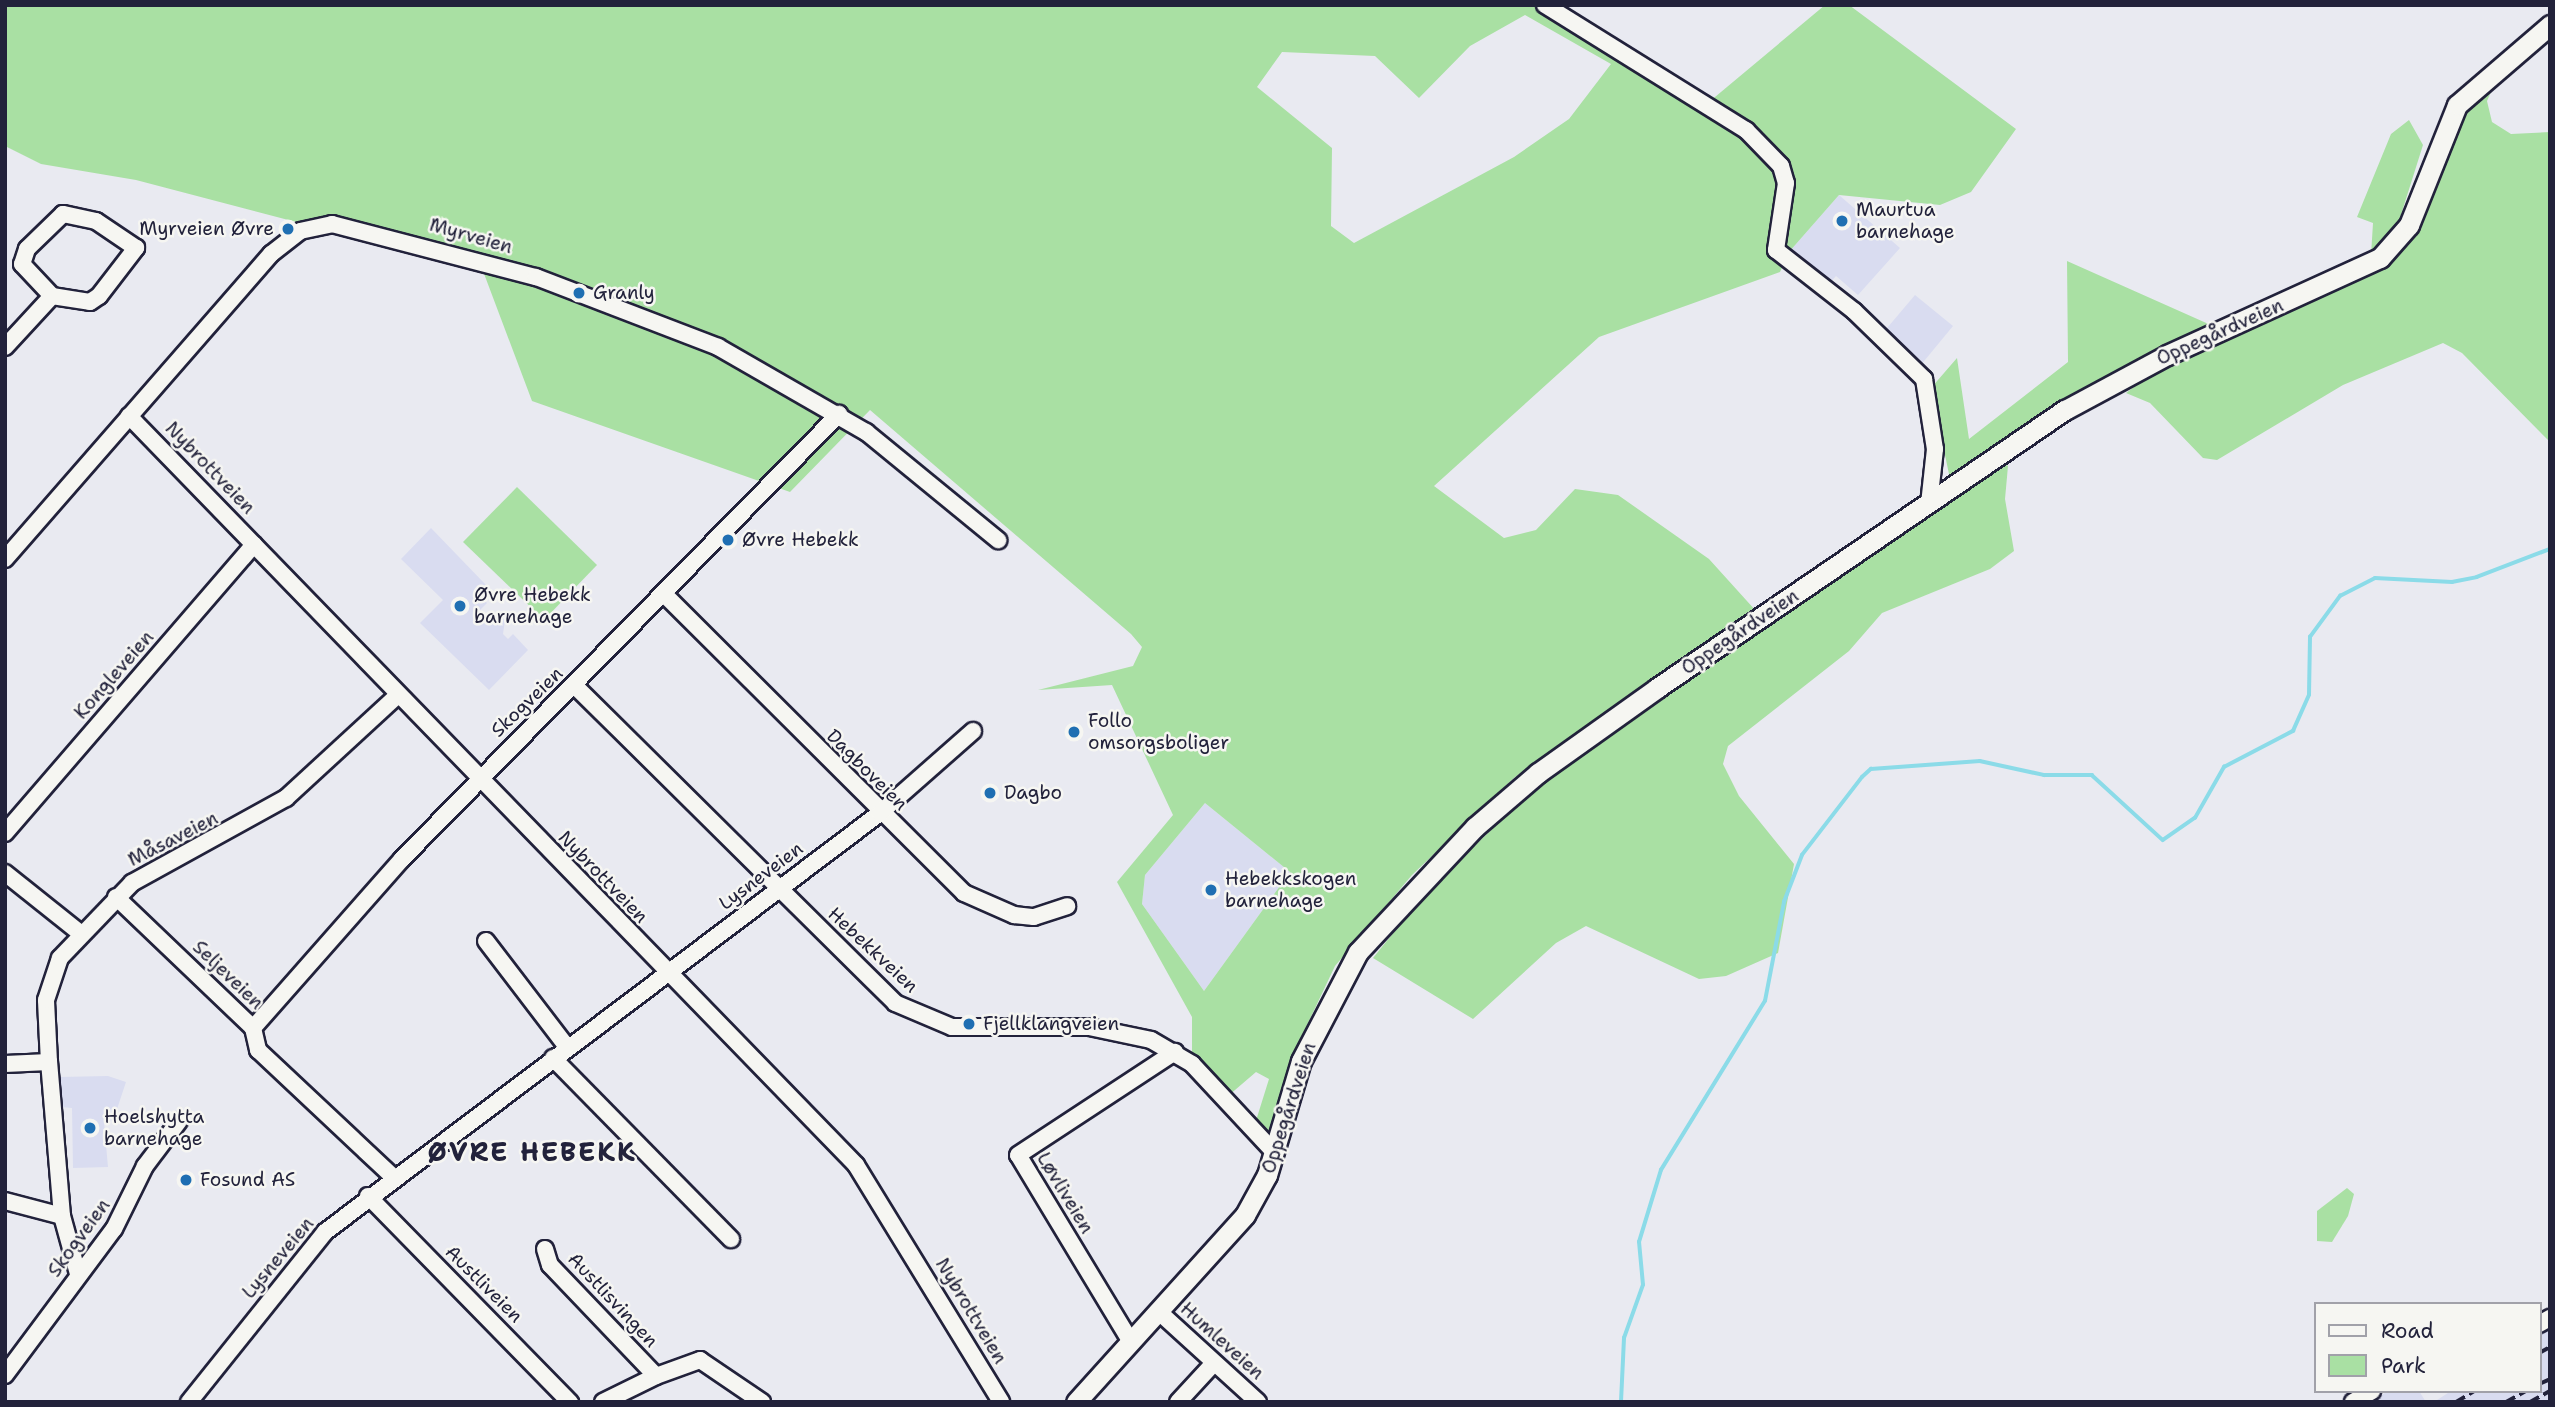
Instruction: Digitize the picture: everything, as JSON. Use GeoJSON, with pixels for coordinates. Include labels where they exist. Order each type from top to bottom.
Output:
{"type":"FeatureCollection","features":[{"type":"Feature","properties":{"kind":"main road","name":"Oppegårdveien"},"geometry":{"type":"LineString","coordinates":[[1076,1402],[1245,1214],[1274,1152],[1322,1015],[1359,952],[1419,882],[1538,773],[1929,504],[2106,387],[2380,258],[2409,226],[2457,105],[2550,25]]}},
{"type":"Feature","properties":{"kind":"street"},"geometry":{"type":"LineString","coordinates":[[1545,5],[1745,130],[1781,166],[1786,183],[1776,250],[1854,311],[1924,379],[1935,449],[1929,504]]}},
{"type":"Feature","properties":{"kind":"street"},"geometry":{"type":"LineString","coordinates":[[63,214],[96,221],[136,248],[90,302],[51,296],[22,264],[27,249],[63,214]]}},
{"type":"Feature","properties":{"kind":"street","name":"Myrveien"},"geometry":{"type":"LineString","coordinates":[[5,559],[280,246],[306,228],[332,224],[441,248],[613,303],[718,347],[839,414],[999,540]]}},
{"type":"Feature","properties":{"kind":"street"},"geometry":{"type":"LineString","coordinates":[[5,347],[51,296]]}},
{"type":"Feature","properties":{"kind":"street","name":"Skogveien"},"geometry":{"type":"LineString","coordinates":[[253,1028],[479,779],[665,595],[839,414]]}},
{"type":"Feature","properties":{"kind":"street","name":"Nybrottveien"},"geometry":{"type":"LineString","coordinates":[[129,416],[869,1181],[1001,1402]]}},
{"type":"Feature","properties":{"kind":"street","name":"Kongleveien"},"geometry":{"type":"LineString","coordinates":[[5,833],[254,545]]}},
{"type":"Feature","properties":{"kind":"street","name":"Dagboveien"},"geometry":{"type":"LineString","coordinates":[[665,595],[880,813],[987,908],[1034,917],[1067,906]]}},
{"type":"Feature","properties":{"kind":"street","name":"Hebekkveien"},"geometry":{"type":"LineString","coordinates":[[574,685],[886,995],[917,1015],[962,1027],[1113,1030],[1175,1052],[1274,1152]]}},
{"type":"Feature","properties":{"kind":"street","name":"Måsaveien"},"geometry":{"type":"LineString","coordinates":[[78,1274],[62,1216],[49,1062],[49,977],[79,932],[116,897],[286,798],[398,695]]}},
{"type":"Feature","properties":{"kind":"street","name":"Lysneveien"},"geometry":{"type":"LineString","coordinates":[[189,1402],[325,1232],[392,1176],[880,813],[974,731]]}},
{"type":"Feature","properties":{"kind":"street"},"geometry":{"type":"LineString","coordinates":[[5,873],[79,932]]}},
{"type":"Feature","properties":{"kind":"street","name":"Seljeveien"},"geometry":{"type":"LineString","coordinates":[[116,897],[253,1028],[258,1050],[392,1176]]}},
{"type":"Feature","properties":{"kind":"street"},"geometry":{"type":"LineString","coordinates":[[486,941],[567,1047]]}},
{"type":"Feature","properties":{"kind":"street","name":"Løvliveien"},"geometry":{"type":"LineString","coordinates":[[1131,1342],[1018,1155],[1175,1052]]}},
{"type":"Feature","properties":{"kind":"street"},"geometry":{"type":"LineString","coordinates":[[553,1058],[731,1239]]}},
{"type":"Feature","properties":{"kind":"street"},"geometry":{"type":"LineString","coordinates":[[5,1064],[49,1062]]}},
{"type":"Feature","properties":{"kind":"street","name":"Skogveien"},"geometry":{"type":"LineString","coordinates":[[5,1375],[78,1274],[179,1121]]}},
{"type":"Feature","properties":{"kind":"street","name":"Austliveien"},"geometry":{"type":"LineString","coordinates":[[368,1196],[570,1402]]}},
{"type":"Feature","properties":{"kind":"street"},"geometry":{"type":"LineString","coordinates":[[5,1201],[62,1216]]}},
{"type":"Feature","properties":{"kind":"street","name":"Austlisvingen"},"geometry":{"type":"LineString","coordinates":[[545,1249],[550,1265],[656,1376]]}},
{"type":"Feature","properties":{"kind":"street","name":"Humleveien"},"geometry":{"type":"LineString","coordinates":[[1158,1311],[1258,1402]]}},
{"type":"Feature","properties":{"kind":"street","name":"Austlisvingen"},"geometry":{"type":"LineString","coordinates":[[603,1402],[656,1376],[700,1360],[762,1402]]}},
{"type":"Feature","properties":{"kind":"street"},"geometry":{"type":"LineString","coordinates":[[1178,1402],[1214,1363]]}},
{"type":"Feature","properties":{"kind":"street"},"geometry":{"type":"LineString","coordinates":[[2353,1402],[2369,1393]]}},
{"type":"Feature","properties":{"kind":"shaded area","name":"Maurtua barnehage"},"geometry":{"type":"Polygon","coordinates":[[[1839,195],[1900,248],[1858,295],[1836,276],[1827,286],[1789,252],[1839,195]]]}},
{"type":"Feature","properties":{"kind":"shaded area","name":"Maurtua barnehage"},"geometry":{"type":"Polygon","coordinates":[[[1915,295],[1953,326],[1920,366],[1882,334],[1915,295]]]}},
{"type":"Feature","properties":{"kind":"shaded area","name":"Øvre Hebekk barnehage"},"geometry":{"type":"Polygon","coordinates":[[[431,528],[486,585],[478,594],[487,603],[479,611],[489,620],[497,612],[505,620],[503,634],[508,639],[513,634],[528,650],[489,690],[420,623],[443,600],[401,559],[431,528]]]}},
{"type":"Feature","properties":{"kind":"shaded area","name":"Hebekkskogen barnehage"},"geometry":{"type":"Polygon","coordinates":[[[1205,803],[1290,872],[1204,991],[1142,904],[1145,875],[1205,803]]]}},
{"type":"Feature","properties":{"kind":"shaded area","name":"Hoelshytta barnehage"},"geometry":{"type":"Polygon","coordinates":[[[108,1076],[126,1082],[113,1121],[104,1122],[108,1167],[73,1168],[72,1108],[62,1107],[59,1077],[108,1076]]]}},
{"type":"Feature","properties":{"kind":"shaded area"},"geometry":{"type":"Polygon","coordinates":[[[2550,1329],[2550,1402],[2434,1402],[2448,1393],[2541,1393],[2541,1334],[2550,1329]]]}},
{"type":"Feature","properties":{"kind":"shaded area"},"geometry":{"type":"Polygon","coordinates":[[[2385,1393],[2420,1393],[2426,1402],[2371,1402],[2385,1393]]]}},
{"type":"Feature","properties":{"kind":"green space"},"geometry":{"type":"Polygon","coordinates":[[[5,5],[1554,5],[1709,102],[1825,5],[1849,5],[2016,129],[1971,192],[1940,205],[1839,195],[1789,252],[1780,272],[1599,337],[1434,486],[1504,538],[1536,530],[1575,489],[1618,495],[1709,559],[1756,611],[1515,777],[1412,875],[1335,966],[1290,1061],[1268,1134],[1254,1127],[1269,1079],[1256,1072],[1228,1096],[1192,1057],[1192,1017],[1117,882],[1173,815],[1112,685],[1038,690],[1133,666],[1142,647],[1131,634],[870,410],[790,492],[532,401],[483,271],[136,180],[41,164],[5,146],[5,5]],[[1525,15],[1470,46],[1419,98],[1375,56],[1282,52],[1257,87],[1332,148],[1331,226],[1354,243],[1514,157],[1569,119],[1611,64],[1525,15]],[[1205,803],[1145,875],[1142,904],[1204,991],[1290,872],[1205,803]]]}},
{"type":"Feature","properties":{"kind":"green space"},"geometry":{"type":"Polygon","coordinates":[[[2494,85],[2487,101],[2492,122],[2511,134],[2550,132],[2550,442],[2462,353],[2443,343],[2343,385],[2217,460],[2203,458],[2150,403],[2126,393],[2142,381],[2142,372],[2382,263],[2458,115],[2494,85]]]}},
{"type":"Feature","properties":{"kind":"green space"},"geometry":{"type":"Polygon","coordinates":[[[2409,120],[2423,145],[2399,221],[2371,255],[2373,223],[2357,217],[2391,134],[2409,120]]]}},
{"type":"Feature","properties":{"kind":"green space"},"geometry":{"type":"Polygon","coordinates":[[[2067,261],[2213,326],[1950,479],[1931,388],[1957,358],[1969,439],[2068,362],[2067,261]]]}},
{"type":"Feature","properties":{"kind":"green space"},"geometry":{"type":"Polygon","coordinates":[[[2001,462],[2008,466],[2005,499],[2014,551],[1990,569],[1882,613],[1849,651],[1728,746],[1723,764],[1739,796],[1794,864],[1778,953],[1726,976],[1699,979],[1586,926],[1556,943],[1473,1019],[1373,958],[1428,890],[1531,792],[2001,462]]]}},
{"type":"Feature","properties":{"kind":"green space"},"geometry":{"type":"Polygon","coordinates":[[[517,487],[597,565],[544,620],[463,542],[517,487]]]}},
{"type":"Feature","properties":{"kind":"green space"},"geometry":{"type":"Polygon","coordinates":[[[2347,1188],[2354,1194],[2348,1216],[2332,1242],[2317,1241],[2317,1211],[2347,1188]]]}},
{"type":"Feature","properties":{"kind":"waterway"},"geometry":{"type":"LineString","coordinates":[[1621,1402],[1624,1338],[1643,1285],[1639,1242],[1661,1170],[1765,1001],[1784,902],[1802,855],[1862,777],[1871,769],[1980,761],[2044,775],[2092,775],[2163,840],[2195,818],[2224,767],[2293,731],[2309,695],[2310,637],[2340,596],[2375,578],[2452,582],[2477,577],[2550,549]]}},
{"type":"Feature","properties":{"kind":"railway"},"geometry":{"type":"LineString","coordinates":[[2541,1352],[2550,1347]]}},
{"type":"Feature","properties":{"kind":"railway"},"geometry":{"type":"LineString","coordinates":[[2541,1383],[2550,1379]]}},
{"type":"Feature","properties":{"kind":"railway"},"geometry":{"type":"LineString","coordinates":[[2530,1402],[2550,1391]]}},
{"type":"Feature","properties":{"kind":"railway"},"geometry":{"type":"LineString","coordinates":[[2456,1402],[2471,1393]]}},
{"type":"Feature","properties":{"kind":"railway"},"geometry":{"type":"LineString","coordinates":[[2506,1402],[2522,1393]]}},
{"type":"Feature","properties":{"kind":"place","name":"Maurtua barnehage"},"geometry":{"type":"Point","coordinates":[1842,221]}},
{"type":"Feature","properties":{"kind":"place","name":"Myrveien Øvre"},"geometry":{"type":"Point","coordinates":[288,229]}},
{"type":"Feature","properties":{"kind":"place","name":"Granly"},"geometry":{"type":"Point","coordinates":[579,293]}},
{"type":"Feature","properties":{"kind":"place","name":"Øvre Hebekk"},"geometry":{"type":"Point","coordinates":[728,540]}},
{"type":"Feature","properties":{"kind":"place","name":"Øvre Hebekk barnehage"},"geometry":{"type":"Point","coordinates":[460,606]}},
{"type":"Feature","properties":{"kind":"place","name":"Follo omsorgsboliger"},"geometry":{"type":"Point","coordinates":[1074,732]}},
{"type":"Feature","properties":{"kind":"place","name":"Dagbo"},"geometry":{"type":"Point","coordinates":[990,793]}},
{"type":"Feature","properties":{"kind":"place","name":"Hebekkskogen barnehage"},"geometry":{"type":"Point","coordinates":[1211,890]}},
{"type":"Feature","properties":{"kind":"place","name":"Fjellklangveien"},"geometry":{"type":"Point","coordinates":[969,1024]}},
{"type":"Feature","properties":{"kind":"place","name":"Hoelshytta barnehage"},"geometry":{"type":"Point","coordinates":[90,1128]}},
{"type":"Feature","properties":{"kind":"place","name":"Fosund AS"},"geometry":{"type":"Point","coordinates":[186,1180]}},
{"type":"Feature","properties":{"kind":"district","name":"ØVRE HEBEKK"},"geometry":{"type":"Point","coordinates":[532,1152]}}]}
